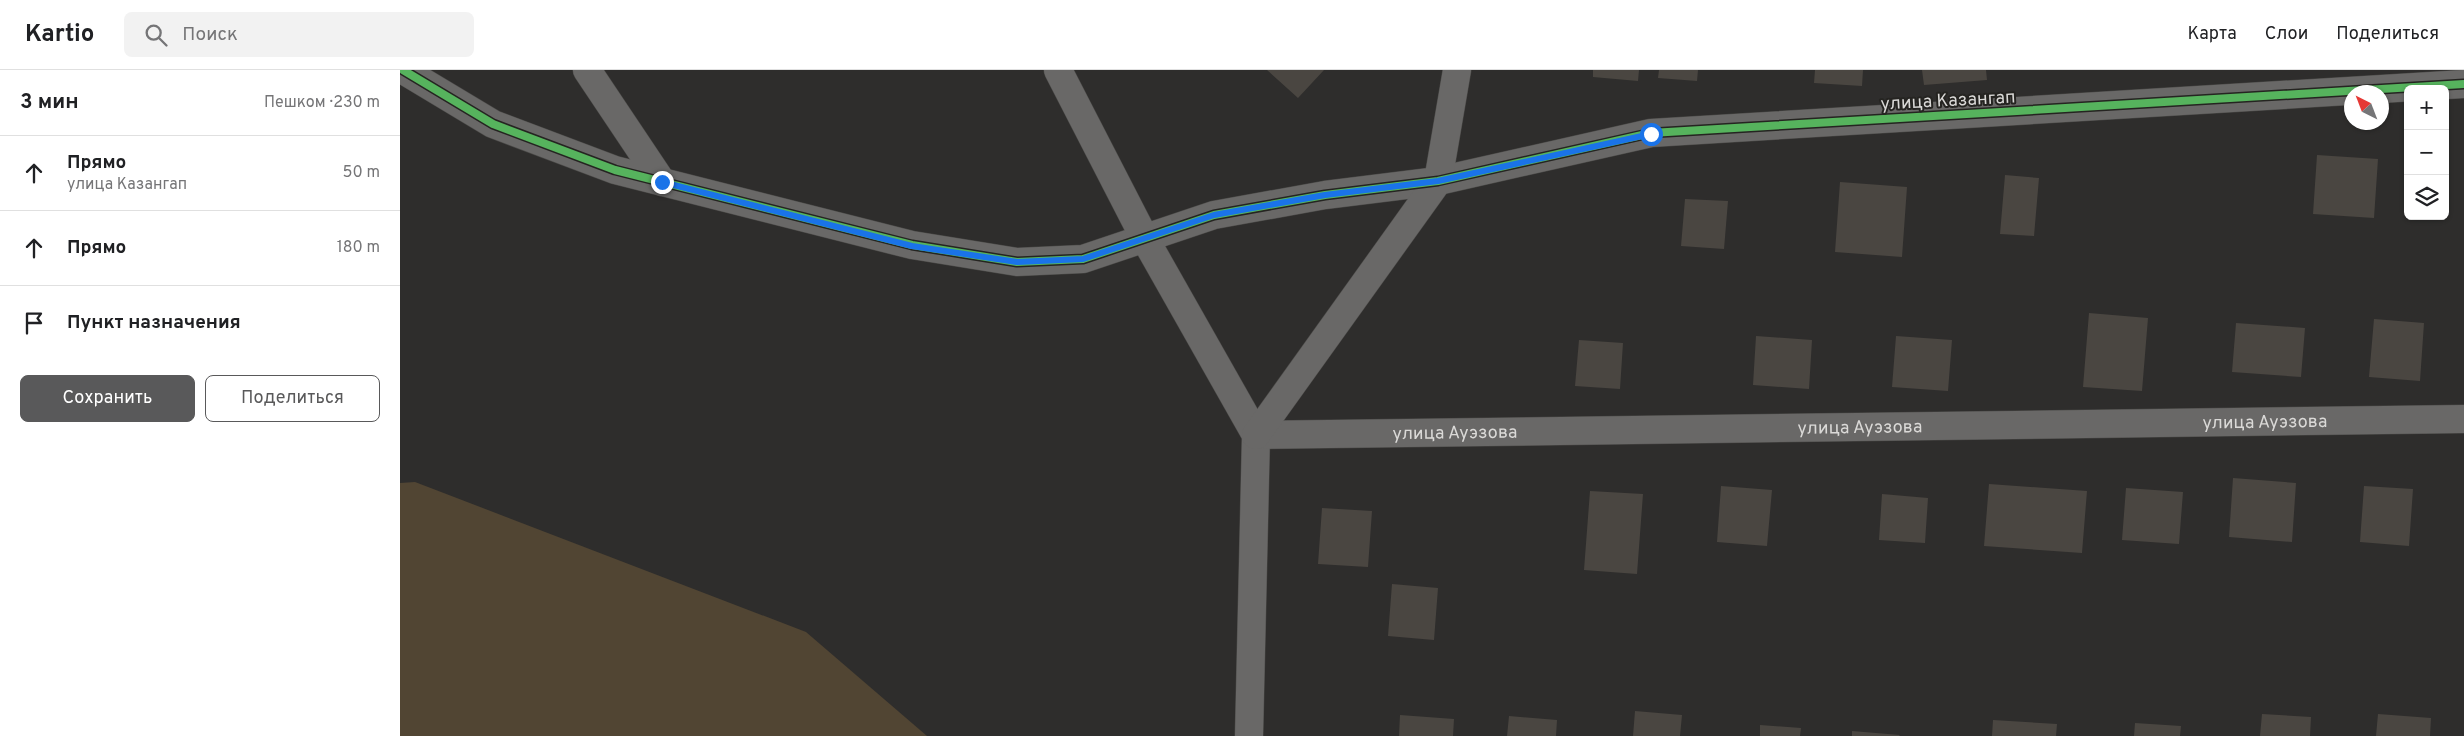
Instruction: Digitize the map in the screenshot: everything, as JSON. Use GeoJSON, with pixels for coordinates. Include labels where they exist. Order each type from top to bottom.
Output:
{"type":"FeatureCollection","features":[{"type":"Feature","properties":{"kind":"street","name":"улица Казангап"},"geometry":{"type":"LineString","coordinates":[[403,70],[493,124],[615,170],[912,246],[1017,262],[1083,259],[1214,215],[1325,195],[1438,181],[1651,134],[2464,84]]}},
{"type":"Feature","properties":{"kind":"street"},"geometry":{"type":"LineString","coordinates":[[587,70],[662,182]]}},
{"type":"Feature","properties":{"kind":"street"},"geometry":{"type":"LineString","coordinates":[[1058,70],[1145,239],[1256,435],[1249,736]]}},
{"type":"Feature","properties":{"kind":"street"},"geometry":{"type":"LineString","coordinates":[[1256,435],[1438,181],[1457,70]]}},
{"type":"Feature","properties":{"kind":"street","name":"улица Ауэзова"},"geometry":{"type":"LineString","coordinates":[[1256,435],[2464,419]]}},
{"type":"Feature","properties":{"kind":"shaded area"},"geometry":{"type":"Polygon","coordinates":[[[415,482],[806,632],[927,736],[400,736],[400,483],[415,482]]]}},
{"type":"Feature","properties":{"kind":"building"},"geometry":{"type":"Polygon","coordinates":[[[1267,70],[1324,70],[1298,98],[1267,70]]]}},
{"type":"Feature","properties":{"kind":"building"},"geometry":{"type":"Polygon","coordinates":[[[1593,70],[1639,70],[1638,81],[1593,77],[1593,70]]]}},
{"type":"Feature","properties":{"kind":"building"},"geometry":{"type":"Polygon","coordinates":[[[1659,70],[1698,70],[1697,81],[1658,78],[1659,70]]]}},
{"type":"Feature","properties":{"kind":"building"},"geometry":{"type":"Polygon","coordinates":[[[1815,70],[1863,70],[1862,86],[1814,83],[1815,70]]]}},
{"type":"Feature","properties":{"kind":"building"},"geometry":{"type":"Polygon","coordinates":[[[1922,70],[1986,70],[1987,80],[1924,85],[1922,70]]]}},
{"type":"Feature","properties":{"kind":"building"},"geometry":{"type":"Polygon","coordinates":[[[2317,155],[2378,159],[2374,218],[2313,214],[2317,155]]]}},
{"type":"Feature","properties":{"kind":"building"},"geometry":{"type":"Polygon","coordinates":[[[2005,175],[2039,178],[2034,236],[2000,234],[2005,175]]]}},
{"type":"Feature","properties":{"kind":"building"},"geometry":{"type":"Polygon","coordinates":[[[1840,182],[1907,187],[1902,257],[1835,252],[1840,182]]]}},
{"type":"Feature","properties":{"kind":"building"},"geometry":{"type":"Polygon","coordinates":[[[1685,199],[1728,201],[1724,249],[1681,246],[1685,199]]]}},
{"type":"Feature","properties":{"kind":"building"},"geometry":{"type":"Polygon","coordinates":[[[2089,313],[2148,318],[2142,391],[2083,387],[2089,313]]]}},
{"type":"Feature","properties":{"kind":"building"},"geometry":{"type":"Polygon","coordinates":[[[2374,319],[2424,323],[2420,381],[2369,377],[2374,319]]]}},
{"type":"Feature","properties":{"kind":"building"},"geometry":{"type":"Polygon","coordinates":[[[2236,323],[2305,328],[2301,377],[2232,372],[2236,323]]]}},
{"type":"Feature","properties":{"kind":"building"},"geometry":{"type":"Polygon","coordinates":[[[1756,336],[1812,340],[1809,389],[1753,385],[1756,336]]]}},
{"type":"Feature","properties":{"kind":"building"},"geometry":{"type":"Polygon","coordinates":[[[1896,336],[1952,340],[1948,391],[1892,387],[1896,336]]]}},
{"type":"Feature","properties":{"kind":"building"},"geometry":{"type":"Polygon","coordinates":[[[1579,340],[1623,343],[1620,389],[1575,386],[1579,340]]]}},
{"type":"Feature","properties":{"kind":"building"},"geometry":{"type":"Polygon","coordinates":[[[2233,478],[2296,483],[2292,542],[2229,537],[2233,478]]]}},
{"type":"Feature","properties":{"kind":"building"},"geometry":{"type":"Polygon","coordinates":[[[1989,484],[2087,491],[2082,553],[1984,546],[1989,484]]]}},
{"type":"Feature","properties":{"kind":"building"},"geometry":{"type":"Polygon","coordinates":[[[1721,486],[1772,490],[1767,546],[1717,542],[1721,486]]]}},
{"type":"Feature","properties":{"kind":"building"},"geometry":{"type":"Polygon","coordinates":[[[2364,486],[2413,489],[2409,546],[2360,542],[2364,486]]]}},
{"type":"Feature","properties":{"kind":"building"},"geometry":{"type":"Polygon","coordinates":[[[2126,488],[2183,492],[2179,544],[2122,540],[2126,488]]]}},
{"type":"Feature","properties":{"kind":"building"},"geometry":{"type":"Polygon","coordinates":[[[1590,491],[1643,494],[1637,574],[1584,570],[1590,491]]]}},
{"type":"Feature","properties":{"kind":"building"},"geometry":{"type":"Polygon","coordinates":[[[1882,494],[1928,498],[1925,543],[1879,540],[1882,494]]]}},
{"type":"Feature","properties":{"kind":"building"},"geometry":{"type":"Polygon","coordinates":[[[1322,508],[1372,511],[1368,567],[1318,564],[1322,508]]]}},
{"type":"Feature","properties":{"kind":"building"},"geometry":{"type":"Polygon","coordinates":[[[1392,584],[1438,588],[1434,640],[1388,636],[1392,584]]]}},
{"type":"Feature","properties":{"kind":"building"},"geometry":{"type":"Polygon","coordinates":[[[1635,711],[1682,715],[1680,736],[1633,736],[1635,711]]]}},
{"type":"Feature","properties":{"kind":"building"},"geometry":{"type":"Polygon","coordinates":[[[2262,714],[2311,717],[2310,736],[2260,736],[2262,714]]]}},
{"type":"Feature","properties":{"kind":"building"},"geometry":{"type":"Polygon","coordinates":[[[2378,714],[2431,718],[2430,736],[2376,736],[2378,714]]]}},
{"type":"Feature","properties":{"kind":"building"},"geometry":{"type":"Polygon","coordinates":[[[1400,715],[1454,719],[1453,736],[1399,736],[1400,715]]]}},
{"type":"Feature","properties":{"kind":"building"},"geometry":{"type":"Polygon","coordinates":[[[1509,716],[1557,720],[1556,736],[1507,736],[1509,716]]]}},
{"type":"Feature","properties":{"kind":"building"},"geometry":{"type":"Polygon","coordinates":[[[1993,720],[2057,724],[2056,736],[1992,736],[1993,720]]]}},
{"type":"Feature","properties":{"kind":"building"},"geometry":{"type":"Polygon","coordinates":[[[2135,723],[2181,726],[2180,736],[2134,736],[2135,723]]]}},
{"type":"Feature","properties":{"kind":"building"},"geometry":{"type":"Polygon","coordinates":[[[1760,725],[1801,728],[1800,736],[1760,736],[1760,725]]]}},
{"type":"Feature","properties":{"kind":"building"},"geometry":{"type":"Polygon","coordinates":[[[1852,731],[1900,735],[1852,736],[1852,731]]]}},
{"type":"Feature","properties":{"kind":"cycle path"},"geometry":{"type":"LineString","coordinates":[[403,70],[493,124],[615,170],[912,245],[1017,262],[1083,259],[1214,215],[1325,195],[1438,181],[1651,133],[2464,84]]}},
{"type":"Feature","properties":{"kind":"route"},"geometry":{"type":"LineString","coordinates":[[662,182],[912,246],[1017,262],[1083,259],[1214,215],[1325,195],[1438,181],[1651,134]]}}]}
